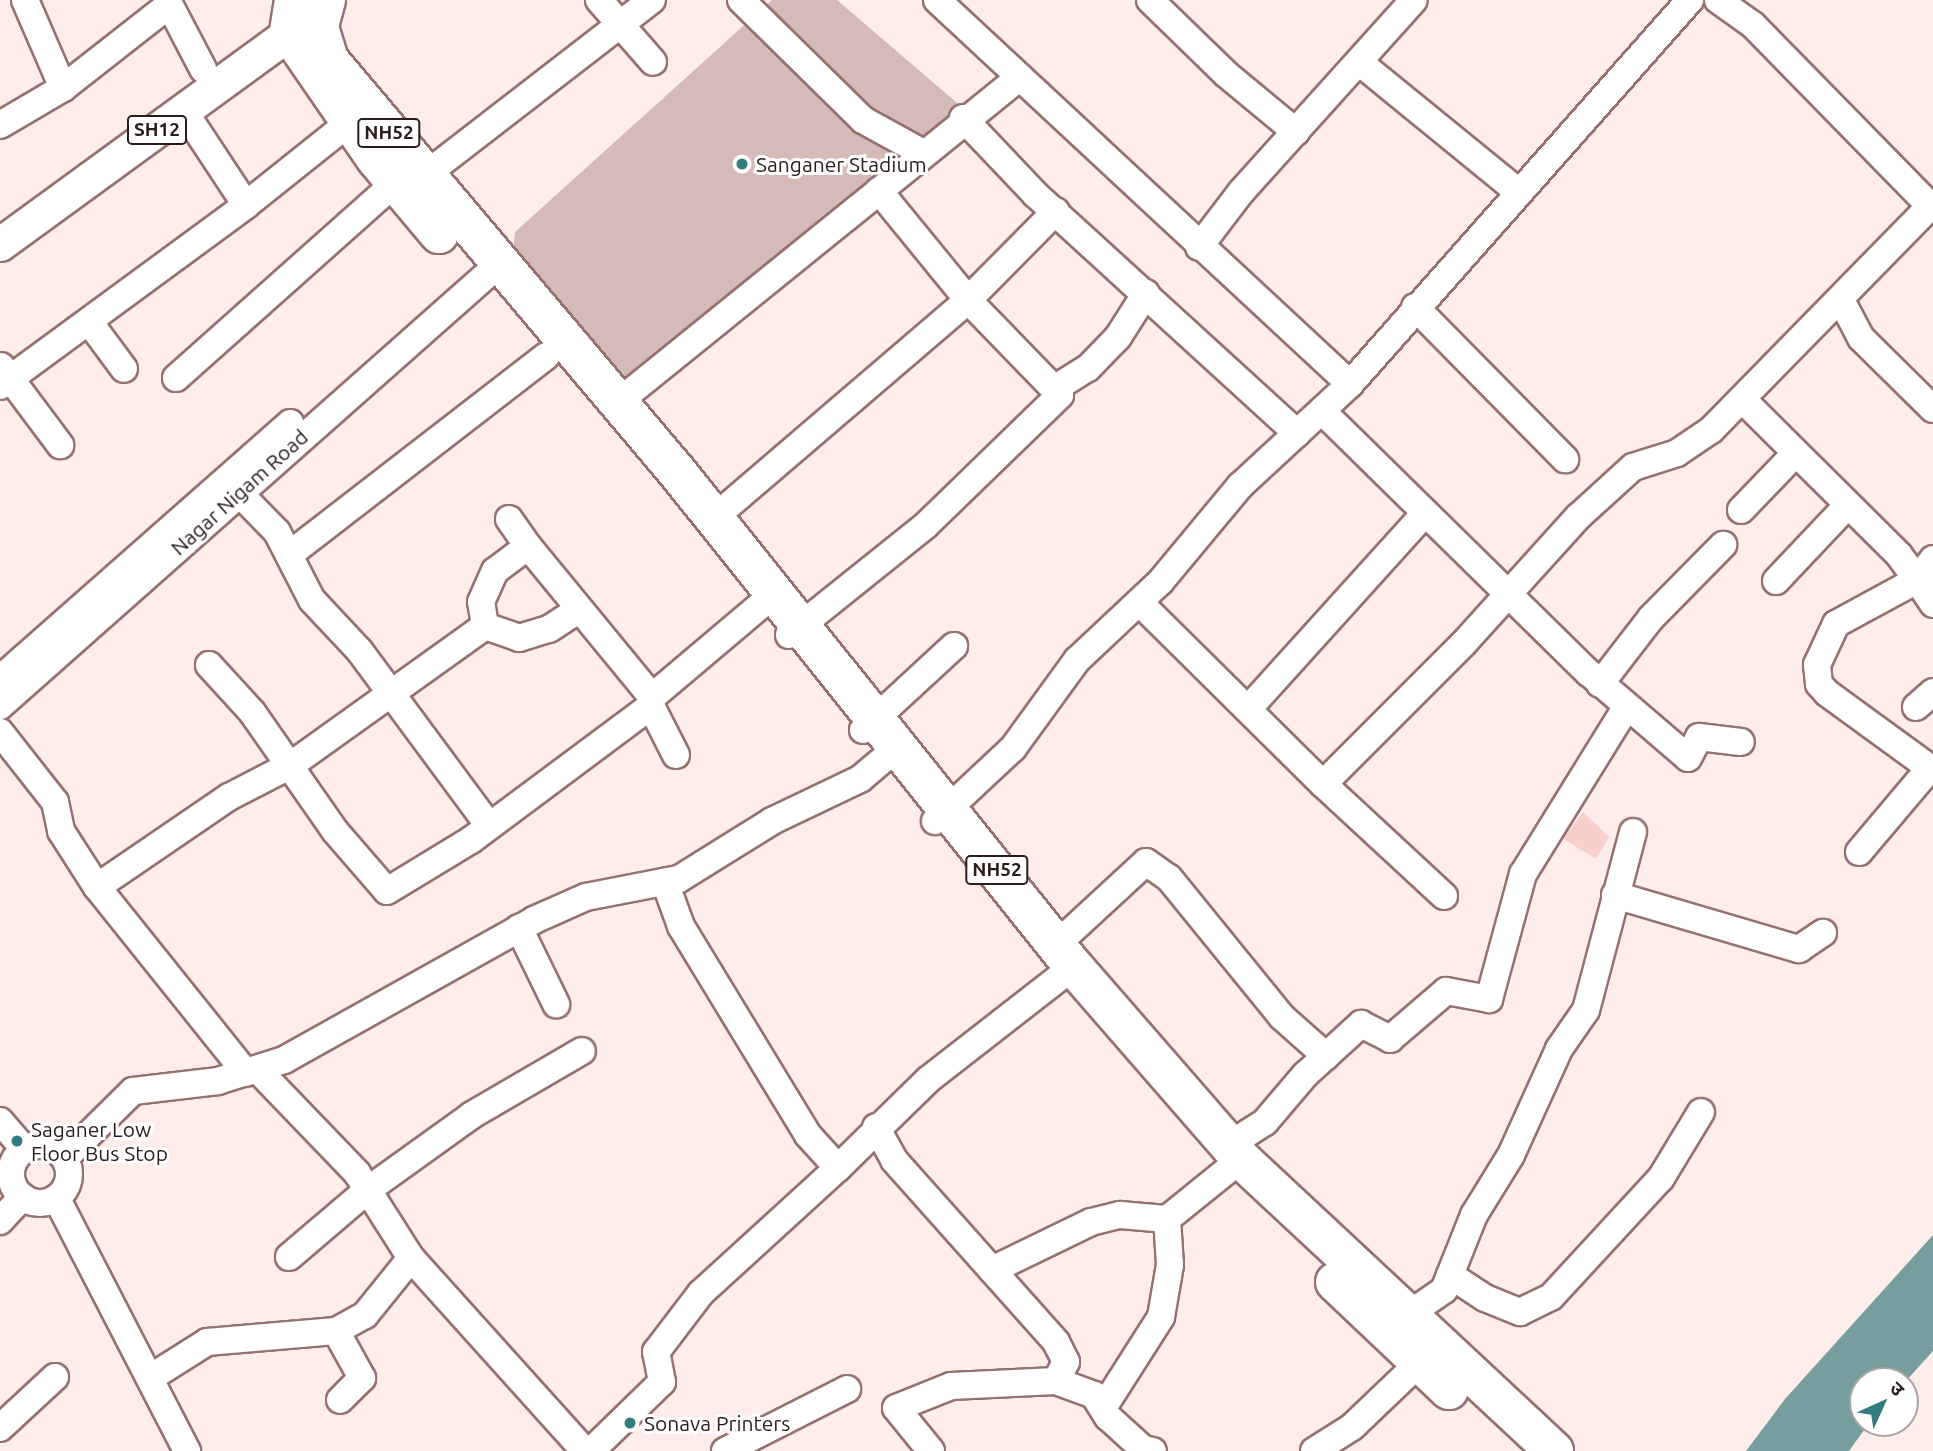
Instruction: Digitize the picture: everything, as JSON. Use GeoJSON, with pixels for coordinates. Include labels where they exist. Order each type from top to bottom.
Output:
{"type":"FeatureCollection","features":[{"type":"Feature","properties":{"kind":"highway","name":"NH52"},"geometry":{"type":"LineString","coordinates":[[306,15],[350,122],[409,179],[484,267],[617,403],[715,517],[794,631],[1058,961],[1166,1110],[1408,1315],[1539,1449]]}},
{"type":"Feature","properties":{"kind":"highway","name":"NH52"},"geometry":{"type":"LineString","coordinates":[[306,15],[329,60],[409,179]]}},
{"type":"Feature","properties":{"kind":"highway","name":"NH52"},"geometry":{"type":"LineString","coordinates":[[484,267],[545,356],[761,605],[794,631]]}},
{"type":"Feature","properties":{"kind":"highway","name":"NH52"},"geometry":{"type":"LineString","coordinates":[[1229,1161],[1419,1363],[1539,1449]]}},
{"type":"Feature","properties":{"kind":"main road"},"geometry":{"type":"LineString","coordinates":[[0,217],[203,69],[306,15]]}},
{"type":"Feature","properties":{"kind":"main road","name":"SH12"},"geometry":{"type":"LineString","coordinates":[[0,244],[184,110],[306,15]]}},
{"type":"Feature","properties":{"kind":"street"},"geometry":{"type":"LineString","coordinates":[[25,0],[63,88]]}},
{"type":"Feature","properties":{"kind":"street"},"geometry":{"type":"LineString","coordinates":[[599,0],[653,62]]}},
{"type":"Feature","properties":{"kind":"street"},"geometry":{"type":"LineString","coordinates":[[176,378],[409,179],[652,0]]}},
{"type":"Feature","properties":{"kind":"street"},"geometry":{"type":"LineString","coordinates":[[741,0],[863,120],[923,153]]}},
{"type":"Feature","properties":{"kind":"street"},"geometry":{"type":"LineString","coordinates":[[937,0],[1199,247],[1350,384]]}},
{"type":"Feature","properties":{"kind":"street"},"geometry":{"type":"LineString","coordinates":[[1150,0],[1226,74],[1296,132]]}},
{"type":"Feature","properties":{"kind":"street"},"geometry":{"type":"LineString","coordinates":[[1199,247],[1296,132],[1414,0]]}},
{"type":"Feature","properties":{"kind":"street"},"geometry":{"type":"LineString","coordinates":[[942,815],[1013,748],[1077,660],[1139,602],[1240,486],[1350,384],[1517,191],[1665,34],[1690,0]]}},
{"type":"Feature","properties":{"kind":"street"},"geometry":{"type":"LineString","coordinates":[[1323,784],[1508,594],[1578,517],[1633,467],[1677,453],[1742,399],[1931,207],[1753,25],[1718,0]]}},
{"type":"Feature","properties":{"kind":"street"},"geometry":{"type":"LineString","coordinates":[[0,125],[63,88],[168,3],[203,69]]}},
{"type":"Feature","properties":{"kind":"street"},"geometry":{"type":"LineString","coordinates":[[1359,62],[1517,191]]}},
{"type":"Feature","properties":{"kind":"street"},"geometry":{"type":"LineString","coordinates":[[617,403],[879,191],[963,118],[1020,77]]}},
{"type":"Feature","properties":{"kind":"street"},"geometry":{"type":"LineString","coordinates":[[184,110],[246,205]]}},
{"type":"Feature","properties":{"kind":"street"},"geometry":{"type":"LineString","coordinates":[[963,118],[1056,211],[1297,433]]}},
{"type":"Feature","properties":{"kind":"street"},"geometry":{"type":"LineString","coordinates":[[60,444],[4,376],[90,323],[350,122]]}},
{"type":"Feature","properties":{"kind":"street"},"geometry":{"type":"LineString","coordinates":[[794,631],[925,526],[1026,432],[1060,395],[968,300],[879,191]]}},
{"type":"Feature","properties":{"kind":"street"},"geometry":{"type":"LineString","coordinates":[[715,517],[968,300],[1056,211]]}},
{"type":"Feature","properties":{"kind":"street","name":"Nagar Nigam Road"},"geometry":{"type":"LineString","coordinates":[[0,706],[239,493],[484,267]]}},
{"type":"Feature","properties":{"kind":"street","name":"Nagar Nigam Road"},"geometry":{"type":"LineString","coordinates":[[0,679],[484,267]]}},
{"type":"Feature","properties":{"kind":"street"},"geometry":{"type":"LineString","coordinates":[[1054,389],[1088,368],[1118,337],[1146,293]]}},
{"type":"Feature","properties":{"kind":"street"},"geometry":{"type":"LineString","coordinates":[[1841,300],[1861,338],[1933,408]]}},
{"type":"Feature","properties":{"kind":"street"},"geometry":{"type":"LineString","coordinates":[[1415,307],[1565,459]]}},
{"type":"Feature","properties":{"kind":"street"},"geometry":{"type":"LineString","coordinates":[[90,323],[124,369]]}},
{"type":"Feature","properties":{"kind":"street"},"geometry":{"type":"LineString","coordinates":[[290,554],[545,356]]}},
{"type":"Feature","properties":{"kind":"street"},"geometry":{"type":"LineString","coordinates":[[1742,399],[1794,455],[1847,506],[1925,569],[1933,604]]}},
{"type":"Feature","properties":{"kind":"street"},"geometry":{"type":"LineString","coordinates":[[1322,411],[1600,684],[1688,758],[1699,737],[1741,742]]}},
{"type":"Feature","properties":{"kind":"street"},"geometry":{"type":"LineString","coordinates":[[1741,510],[1794,455]]}},
{"type":"Feature","properties":{"kind":"street"},"geometry":{"type":"LineString","coordinates":[[239,493],[277,532],[312,600],[391,694],[489,826]]}},
{"type":"Feature","properties":{"kind":"street"},"geometry":{"type":"LineString","coordinates":[[1776,581],[1847,506]]}},
{"type":"Feature","properties":{"kind":"street"},"geometry":{"type":"LineString","coordinates":[[1249,708],[1425,513]]}},
{"type":"Feature","properties":{"kind":"street"},"geometry":{"type":"LineString","coordinates":[[509,519],[651,702],[677,755]]}},
{"type":"Feature","properties":{"kind":"street"},"geometry":{"type":"LineString","coordinates":[[1600,684],[1651,618],[1723,544]]}},
{"type":"Feature","properties":{"kind":"street"},"geometry":{"type":"LineString","coordinates":[[485,626],[481,602],[495,571],[528,546]]}},
{"type":"Feature","properties":{"kind":"street"},"geometry":{"type":"LineString","coordinates":[[1859,852],[1930,768],[1827,693],[1819,684],[1817,665],[1836,624],[1925,569]]}},
{"type":"Feature","properties":{"kind":"street"},"geometry":{"type":"LineString","coordinates":[[1139,602],[1323,784],[1444,896]]}},
{"type":"Feature","properties":{"kind":"street"},"geometry":{"type":"LineString","coordinates":[[209,665],[291,765],[335,831],[387,891],[489,826],[651,702],[761,605]]}},
{"type":"Feature","properties":{"kind":"street"},"geometry":{"type":"LineString","coordinates":[[485,626],[519,638],[549,629],[578,610]]}},
{"type":"Feature","properties":{"kind":"street"},"geometry":{"type":"LineString","coordinates":[[97,887],[217,805],[291,765],[485,626]]}},
{"type":"Feature","properties":{"kind":"street"},"geometry":{"type":"LineString","coordinates":[[65,1158],[133,1091],[252,1071],[386,1006],[520,928],[586,897],[665,882],[860,779],[880,738],[954,646]]}},
{"type":"Feature","properties":{"kind":"street"},"geometry":{"type":"LineString","coordinates":[[992,1270],[1091,1222],[1120,1215],[1167,1219],[1229,1161],[1326,1056],[1361,1024],[1390,1039],[1446,991],[1489,999],[1523,874],[1626,708]]}},
{"type":"Feature","properties":{"kind":"street"},"geometry":{"type":"LineString","coordinates":[[0,732],[55,802],[61,831],[97,887],[252,1071],[357,1173],[365,1192],[411,1258],[585,1451]]}},
{"type":"Feature","properties":{"kind":"street"},"geometry":{"type":"LineString","coordinates":[[1408,1315],[1444,1290],[1474,1215],[1511,1155],[1559,1049],[1586,1010],[1615,895],[1629,865],[1633,832]]}},
{"type":"Feature","properties":{"kind":"street"},"geometry":{"type":"LineString","coordinates":[[590,1451],[662,1382],[656,1352],[701,1293],[838,1168],[876,1127],[1058,961],[1146,862],[1169,878],[1282,1017],[1326,1056]]}},
{"type":"Feature","properties":{"kind":"street"},"geometry":{"type":"LineString","coordinates":[[665,882],[681,926],[808,1135],[838,1168]]}},
{"type":"Feature","properties":{"kind":"street"},"geometry":{"type":"LineString","coordinates":[[1615,895],[1799,949],[1823,933]]}},
{"type":"Feature","properties":{"kind":"street"},"geometry":{"type":"LineString","coordinates":[[520,928],[556,1004]]}},
{"type":"Feature","properties":{"kind":"street"},"geometry":{"type":"LineString","coordinates":[[289,1257],[365,1192],[472,1115],[582,1051]]}},
{"type":"Feature","properties":{"kind":"street"},"geometry":{"type":"LineString","coordinates":[[1450,1275],[1485,1298],[1520,1312],[1551,1297],[1661,1178],[1700,1112]]}},
{"type":"Feature","properties":{"kind":"street"},"geometry":{"type":"LineString","coordinates":[[876,1127],[894,1160],[1056,1342],[1066,1362],[1056,1381]]}},
{"type":"Feature","properties":{"kind":"street"},"geometry":{"type":"LineString","coordinates":[[8,1135],[46,1145],[65,1158],[69,1180],[57,1199],[34,1204],[22,1197],[11,1168],[8,1135]]}},
{"type":"Feature","properties":{"kind":"street"},"geometry":{"type":"LineString","coordinates":[[0,1221],[22,1197]]}},
{"type":"Feature","properties":{"kind":"street"},"geometry":{"type":"LineString","coordinates":[[57,1199],[187,1451]]}},
{"type":"Feature","properties":{"kind":"street"},"geometry":{"type":"LineString","coordinates":[[1103,1409],[1161,1317],[1170,1265],[1167,1219]]}},
{"type":"Feature","properties":{"kind":"street"},"geometry":{"type":"LineString","coordinates":[[149,1378],[207,1342],[336,1331],[365,1315],[411,1258]]}},
{"type":"Feature","properties":{"kind":"street"},"geometry":{"type":"LineString","coordinates":[[336,1331],[362,1378],[340,1400]]}},
{"type":"Feature","properties":{"kind":"street"},"geometry":{"type":"LineString","coordinates":[[1314,1451],[1352,1427],[1419,1363]]}},
{"type":"Feature","properties":{"kind":"street"},"geometry":{"type":"LineString","coordinates":[[0,1427],[55,1377]]}},
{"type":"Feature","properties":{"kind":"street"},"geometry":{"type":"LineString","coordinates":[[931,1451],[896,1408],[951,1387],[1056,1381],[1094,1395],[1103,1409],[1143,1449],[1153,1451]]}},
{"type":"Feature","properties":{"kind":"street"},"geometry":{"type":"LineString","coordinates":[[725,1451],[847,1389]]}},
{"type":"Feature","properties":{"kind":"shaded area","name":"Sanganer Stadium"},"geometry":{"type":"Polygon","coordinates":[[[772,0],[837,0],[963,108],[622,389],[513,255],[515,232],[772,0]]]}},
{"type":"Feature","properties":{"kind":"water"},"geometry":{"type":"Polygon","coordinates":[[[1933,1235],[1933,1351],[1919,1367],[1849,1367],[1849,1437],[1859,1437],[1849,1451],[1746,1451],[1785,1399],[1933,1235]]]}},
{"type":"Feature","properties":{"kind":"building"},"geometry":{"type":"Polygon","coordinates":[[[1583,812],[1609,837],[1596,859],[1563,839],[1583,812]]]}},
{"type":"Feature","properties":{"kind":"place","name":"Sanganer Stadium"},"geometry":{"type":"Point","coordinates":[742,164]}},
{"type":"Feature","properties":{"kind":"place","name":"Saganer Low Floor Bus Stop"},"geometry":{"type":"Point","coordinates":[17,1141]}},
{"type":"Feature","properties":{"kind":"place","name":"Sonava Printers"},"geometry":{"type":"Point","coordinates":[630,1423]}}]}
